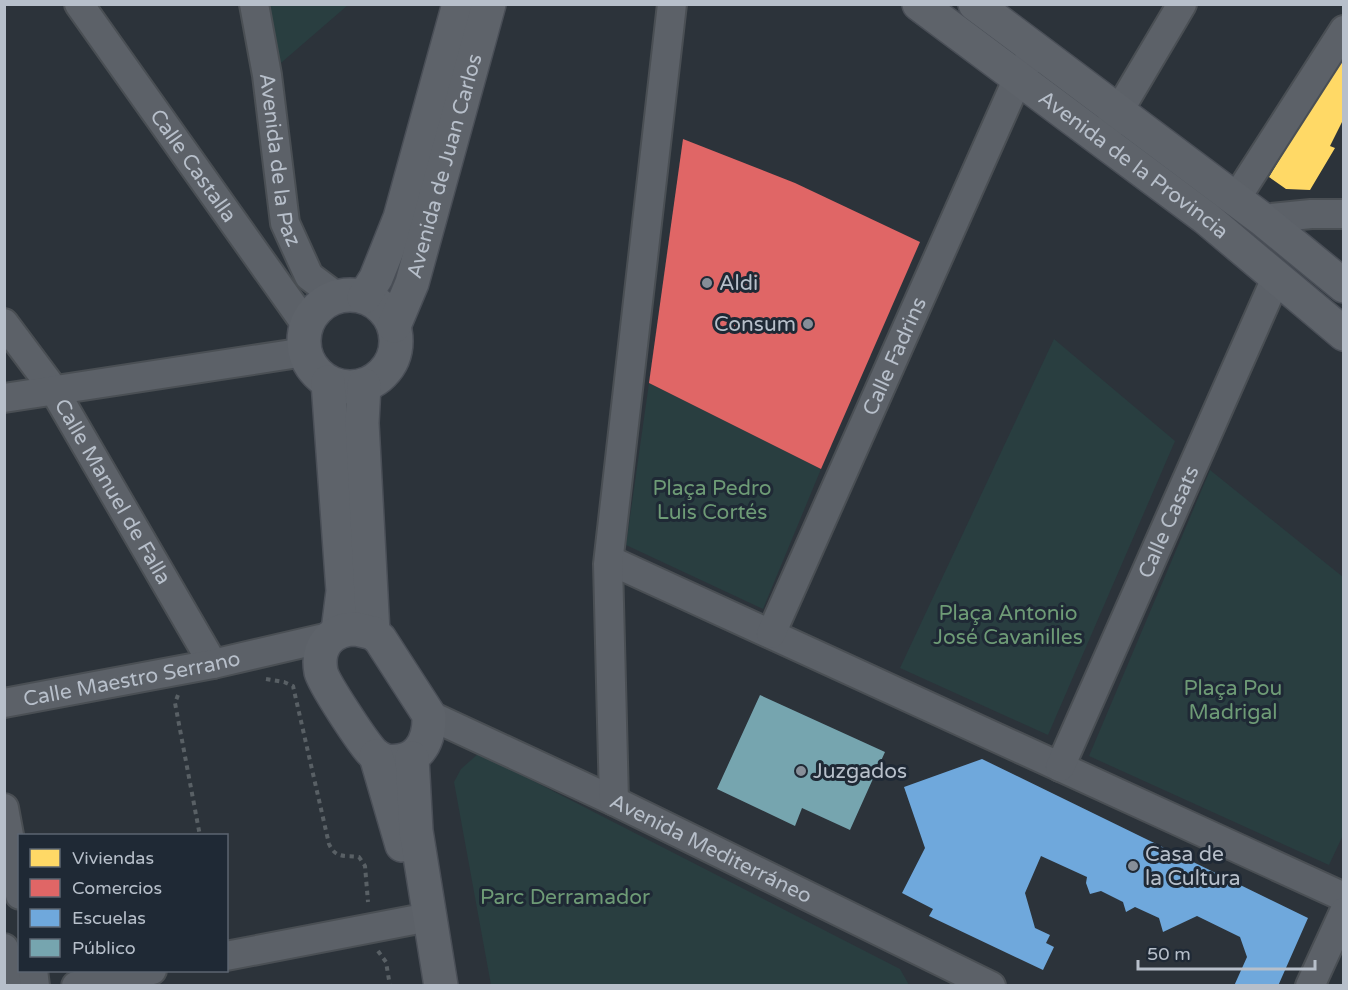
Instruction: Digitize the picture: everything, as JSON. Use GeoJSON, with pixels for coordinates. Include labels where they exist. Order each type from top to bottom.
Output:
{"type":"FeatureCollection","features":[{"type":"Feature","properties":{"kind":"main road","name":"Avenida de Juan Carlos"},"geometry":{"type":"LineString","coordinates":[[351,297],[376,278],[400,218],[459,4]]}},
{"type":"Feature","properties":{"kind":"main road","name":"Avenida de Juan Carlos"},"geometry":{"type":"LineString","coordinates":[[394,326],[412,283],[489,4]]}},
{"type":"Feature","properties":{"kind":"main road","name":"Avenida de la Provincia"},"geometry":{"type":"LineString","coordinates":[[919,4],[1206,218],[1344,334]]}},
{"type":"Feature","properties":{"kind":"main road","name":"Avenida de la Provincia"},"geometry":{"type":"LineString","coordinates":[[975,4],[1262,219],[1344,286]]}},
{"type":"Feature","properties":{"kind":"main road"},"geometry":{"type":"LineString","coordinates":[[351,297],[377,303],[394,326],[397,340],[391,363],[380,376],[364,386],[340,386],[328,382],[318,374],[306,339],[324,303],[351,297]]}},
{"type":"Feature","properties":{"kind":"main road"},"geometry":{"type":"LineString","coordinates":[[328,382],[343,591],[334,634],[322,654],[322,675],[376,756],[398,834],[429,917]]}},
{"type":"Feature","properties":{"kind":"main road"},"geometry":{"type":"LineString","coordinates":[[364,386],[362,423],[373,633],[429,715],[424,745],[412,758],[390,762],[376,756]]}},
{"type":"Feature","properties":{"kind":"main road"},"geometry":{"type":"LineString","coordinates":[[334,634],[356,629],[373,633]]}},
{"type":"Feature","properties":{"kind":"main road"},"geometry":{"type":"LineString","coordinates":[[412,758],[416,831],[441,986]]}},
{"type":"Feature","properties":{"kind":"street","name":"Calle Castalla"},"geometry":{"type":"LineString","coordinates":[[79,4],[306,339]]}},
{"type":"Feature","properties":{"kind":"street","name":"Avenida de la Paz"},"geometry":{"type":"LineString","coordinates":[[254,4],[267,75],[285,223],[309,276],[351,297]]}},
{"type":"Feature","properties":{"kind":"street"},"geometry":{"type":"LineString","coordinates":[[614,801],[609,560],[672,4]]}},
{"type":"Feature","properties":{"kind":"street"},"geometry":{"type":"LineString","coordinates":[[1101,141],[1182,4]]}},
{"type":"Feature","properties":{"kind":"street"},"geometry":{"type":"LineString","coordinates":[[1235,200],[1344,30]]}},
{"type":"Feature","properties":{"kind":"street","name":"Calle Fadrins"},"geometry":{"type":"LineString","coordinates":[[771,634],[1018,78],[1036,50]]}},
{"type":"Feature","properties":{"kind":"street"},"geometry":{"type":"LineString","coordinates":[[1262,219],[1311,214],[1344,214]]}},
{"type":"Feature","properties":{"kind":"street","name":"Calle Casats"},"geometry":{"type":"LineString","coordinates":[[1060,767],[1277,276]]}},
{"type":"Feature","properties":{"kind":"street","name":"Calle Manuel de Falla"},"geometry":{"type":"LineString","coordinates":[[4,323],[54,390],[213,664]]}},
{"type":"Feature","properties":{"kind":"street"},"geometry":{"type":"LineString","coordinates":[[4,398],[306,339]]}},
{"type":"Feature","properties":{"kind":"street"},"geometry":{"type":"LineString","coordinates":[[609,560],[1344,897]]}},
{"type":"Feature","properties":{"kind":"street","name":"Calle Maestro Serrano"},"geometry":{"type":"LineString","coordinates":[[261,667],[334,634]]}},
{"type":"Feature","properties":{"kind":"street","name":"Calle Maestro Serrano"},"geometry":{"type":"LineString","coordinates":[[4,703],[213,664],[261,667],[322,675]]}},
{"type":"Feature","properties":{"kind":"street","name":"Avenida Mediterráneo"},"geometry":{"type":"LineString","coordinates":[[429,715],[614,801],[991,986]]}},
{"type":"Feature","properties":{"kind":"street"},"geometry":{"type":"LineString","coordinates":[[4,808],[18,884]]}},
{"type":"Feature","properties":{"kind":"street"},"geometry":{"type":"LineString","coordinates":[[1311,985],[1344,912]]}},
{"type":"Feature","properties":{"kind":"street"},"geometry":{"type":"LineString","coordinates":[[228,956],[429,917]]}},
{"type":"Feature","properties":{"kind":"street"},"geometry":{"type":"LineString","coordinates":[[4,948],[11,986]]}},
{"type":"Feature","properties":{"kind":"street"},"geometry":{"type":"LineString","coordinates":[[76,986],[142,972]]}},
{"type":"Feature","properties":{"kind":"path"},"geometry":{"type":"LineString","coordinates":[[261,667],[293,687],[332,852],[341,858],[359,857]]}},
{"type":"Feature","properties":{"kind":"path"},"geometry":{"type":"LineString","coordinates":[[179,691],[175,704],[200,834]]}},
{"type":"Feature","properties":{"kind":"green space"},"geometry":{"type":"Polygon","coordinates":[[[254,4],[348,5],[267,75],[254,4]]]}},
{"type":"Feature","properties":{"kind":"green space","name":"Plaça Antonio José Cavanilles"},"geometry":{"type":"Polygon","coordinates":[[[1054,339],[1175,441],[1048,735],[900,668],[1054,339]]]}},
{"type":"Feature","properties":{"kind":"green space","name":"Plaça Pedro Luis Cortés"},"geometry":{"type":"Polygon","coordinates":[[[649,383],[821,469],[763,609],[626,545],[649,383]]]}},
{"type":"Feature","properties":{"kind":"green space","name":"Plaça Pou Madrigal"},"geometry":{"type":"Polygon","coordinates":[[[1210,470],[1343,577],[1344,833],[1329,865],[1089,756],[1210,470]]]}},
{"type":"Feature","properties":{"kind":"green space","name":"Parc Derramador"},"geometry":{"type":"Polygon","coordinates":[[[479,753],[900,969],[909,985],[491,985],[454,782],[461,769],[479,753]]]}},
{"type":"Feature","properties":{"kind":"building: Viviendas"},"geometry":{"type":"Polygon","coordinates":[[[1344,52],[1344,118],[1330,146],[1335,148],[1310,190],[1286,189],[1269,177],[1344,52]]]}},
{"type":"Feature","properties":{"kind":"building: Comercios","name":"Consum"},"geometry":{"type":"Polygon","coordinates":[[[683,139],[795,183],[920,242],[821,469],[649,383],[683,139]]]}},
{"type":"Feature","properties":{"kind":"building: Escuelas","name":"Casa de la Cultura"},"geometry":{"type":"Polygon","coordinates":[[[982,759],[1308,918],[1278,986],[1234,986],[1247,957],[1240,937],[1197,916],[1163,932],[1159,918],[1135,907],[1126,912],[1123,902],[1101,891],[1090,894],[1086,883],[1087,877],[1041,856],[1025,893],[1035,928],[1050,935],[1046,943],[1054,947],[1043,970],[929,916],[933,909],[902,893],[925,848],[904,787],[982,759]]]}},
{"type":"Feature","properties":{"kind":"building: Público","name":"Juzgados"},"geometry":{"type":"Polygon","coordinates":[[[760,695],[885,752],[850,830],[802,808],[795,826],[717,789],[760,695]]]}},
{"type":"Feature","properties":{"kind":"place","name":"Aldi"},"geometry":{"type":"Point","coordinates":[707,283]}},
{"type":"Feature","properties":{"kind":"place","name":"Consum"},"geometry":{"type":"Point","coordinates":[808,324]}},
{"type":"Feature","properties":{"kind":"place","name":"Juzgados"},"geometry":{"type":"Point","coordinates":[801,771]}},
{"type":"Feature","properties":{"kind":"place","name":"Casa de la Cultura"},"geometry":{"type":"Point","coordinates":[1133,866]}}]}
